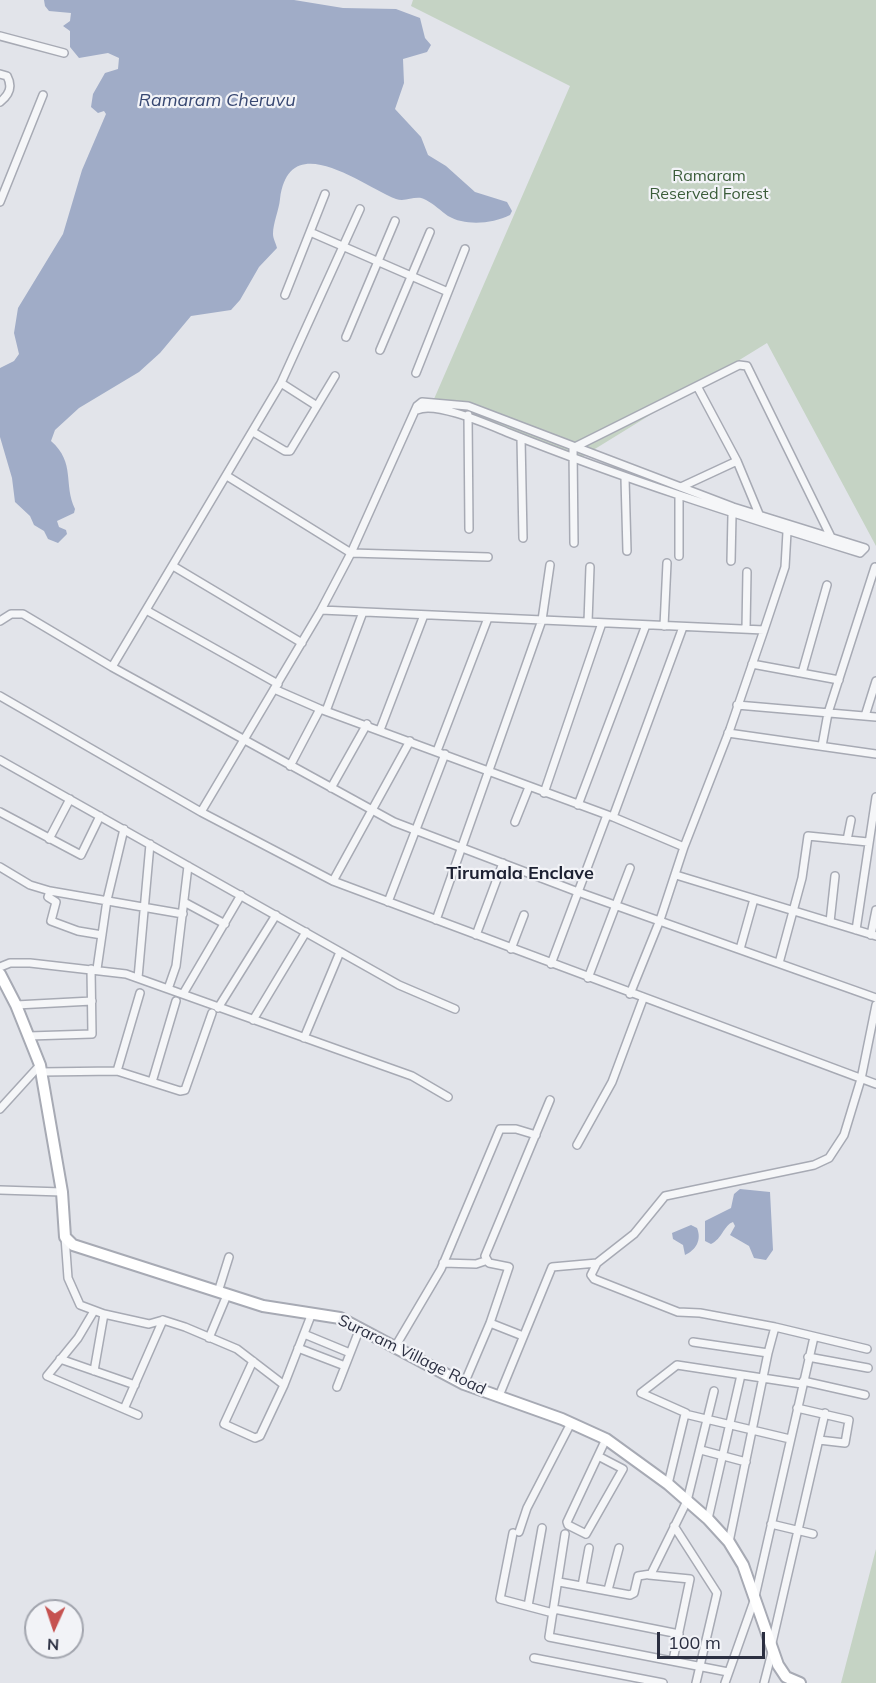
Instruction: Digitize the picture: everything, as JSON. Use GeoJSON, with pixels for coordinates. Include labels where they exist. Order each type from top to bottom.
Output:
{"type":"FeatureCollection","features":[{"type":"Feature","properties":{"kind":"main road"},"geometry":{"type":"LineString","coordinates":[[0,974],[16,1005],[41,1068],[62,1192],[65,1237]]}},
{"type":"Feature","properties":{"kind":"main road","name":"Suraram Village Road"},"geometry":{"type":"LineString","coordinates":[[65,1237],[73,1245],[284,1312],[312,1313],[340,1318],[464,1384],[571,1423],[606,1439],[668,1484],[708,1519],[729,1542],[743,1565],[771,1650],[786,1677],[800,1683]]}},
{"type":"Feature","properties":{"kind":"street"},"geometry":{"type":"LineString","coordinates":[[0,36],[64,53]]}},
{"type":"Feature","properties":{"kind":"street"},"geometry":{"type":"LineString","coordinates":[[0,74],[7,76],[10,88],[6,97],[0,102]]}},
{"type":"Feature","properties":{"kind":"street"},"geometry":{"type":"LineString","coordinates":[[0,202],[43,95]]}},
{"type":"Feature","properties":{"kind":"street"},"geometry":{"type":"LineString","coordinates":[[285,295],[325,194]]}},
{"type":"Feature","properties":{"kind":"street"},"geometry":{"type":"LineString","coordinates":[[112,667],[281,383],[360,209]]}},
{"type":"Feature","properties":{"kind":"street"},"geometry":{"type":"LineString","coordinates":[[346,338],[396,221]]}},
{"type":"Feature","properties":{"kind":"street"},"geometry":{"type":"LineString","coordinates":[[310,232],[448,292]]}},
{"type":"Feature","properties":{"kind":"street"},"geometry":{"type":"LineString","coordinates":[[380,350],[430,232]]}},
{"type":"Feature","properties":{"kind":"street"},"geometry":{"type":"LineString","coordinates":[[416,374],[465,249]]}},
{"type":"Feature","properties":{"kind":"street"},"geometry":{"type":"LineString","coordinates":[[573,448],[733,367],[747,366],[834,545]]}},
{"type":"Feature","properties":{"kind":"street"},"geometry":{"type":"LineString","coordinates":[[253,432],[285,451],[290,451],[335,376]]}},
{"type":"Feature","properties":{"kind":"street"},"geometry":{"type":"LineString","coordinates":[[281,383],[317,406]]}},
{"type":"Feature","properties":{"kind":"street"},"geometry":{"type":"LineString","coordinates":[[697,386],[737,461],[759,514]]}},
{"type":"Feature","properties":{"kind":"street"},"geometry":{"type":"LineString","coordinates":[[201,812],[321,610],[351,553],[419,404],[426,401],[468,406],[573,448],[681,487],[865,548],[860,554],[732,515],[625,478],[468,417],[425,408],[417,410]]}},
{"type":"Feature","properties":{"kind":"street"},"geometry":{"type":"LineString","coordinates":[[468,406],[469,529]]}},
{"type":"Feature","properties":{"kind":"street"},"geometry":{"type":"LineString","coordinates":[[521,438],[523,537]]}},
{"type":"Feature","properties":{"kind":"street"},"geometry":{"type":"LineString","coordinates":[[573,448],[574,543]]}},
{"type":"Feature","properties":{"kind":"street"},"geometry":{"type":"LineString","coordinates":[[681,487],[737,461]]}},
{"type":"Feature","properties":{"kind":"street"},"geometry":{"type":"LineString","coordinates":[[227,476],[351,553],[488,557]]}},
{"type":"Feature","properties":{"kind":"street"},"geometry":{"type":"LineString","coordinates":[[625,478],[627,550]]}},
{"type":"Feature","properties":{"kind":"street"},"geometry":{"type":"LineString","coordinates":[[678,497],[679,556]]}},
{"type":"Feature","properties":{"kind":"street"},"geometry":{"type":"LineString","coordinates":[[730,561],[732,515]]}},
{"type":"Feature","properties":{"kind":"street"},"geometry":{"type":"LineString","coordinates":[[630,994],[660,920],[684,847],[728,733],[764,630],[785,567],[787,532]]}},
{"type":"Feature","properties":{"kind":"street"},"geometry":{"type":"LineString","coordinates":[[664,626],[667,562]]}},
{"type":"Feature","properties":{"kind":"street"},"geometry":{"type":"LineString","coordinates":[[436,920],[542,620],[550,565]]}},
{"type":"Feature","properties":{"kind":"street"},"geometry":{"type":"LineString","coordinates":[[173,566],[302,642]]}},
{"type":"Feature","properties":{"kind":"street"},"geometry":{"type":"LineString","coordinates":[[588,622],[590,567]]}},
{"type":"Feature","properties":{"kind":"street"},"geometry":{"type":"LineString","coordinates":[[822,746],[828,713],[875,567]]}},
{"type":"Feature","properties":{"kind":"street"},"geometry":{"type":"LineString","coordinates":[[746,629],[747,572]]}},
{"type":"Feature","properties":{"kind":"street"},"geometry":{"type":"LineString","coordinates":[[801,673],[827,585]]}},
{"type":"Feature","properties":{"kind":"street"},"geometry":{"type":"LineString","coordinates":[[146,610],[276,686],[323,710],[367,724],[544,793],[610,816],[684,847]]}},
{"type":"Feature","properties":{"kind":"street"},"geometry":{"type":"LineString","coordinates":[[321,610],[764,630]]}},
{"type":"Feature","properties":{"kind":"street"},"geometry":{"type":"LineString","coordinates":[[290,766],[323,710],[363,612]]}},
{"type":"Feature","properties":{"kind":"street"},"geometry":{"type":"LineString","coordinates":[[0,621],[11,614],[23,614],[112,667],[290,766],[373,811],[416,830],[578,892],[876,998]]}},
{"type":"Feature","properties":{"kind":"street"},"geometry":{"type":"LineString","coordinates":[[381,730],[424,615]]}},
{"type":"Feature","properties":{"kind":"street"},"geometry":{"type":"LineString","coordinates":[[437,752],[488,618]]}},
{"type":"Feature","properties":{"kind":"street"},"geometry":{"type":"LineString","coordinates":[[544,793],[602,623]]}},
{"type":"Feature","properties":{"kind":"street"},"geometry":{"type":"LineString","coordinates":[[578,805],[646,625]]}},
{"type":"Feature","properties":{"kind":"street"},"geometry":{"type":"LineString","coordinates":[[551,964],[682,627]]}},
{"type":"Feature","properties":{"kind":"street"},"geometry":{"type":"LineString","coordinates":[[752,664],[839,680]]}},
{"type":"Feature","properties":{"kind":"street"},"geometry":{"type":"LineString","coordinates":[[866,716],[876,681]]}},
{"type":"Feature","properties":{"kind":"street"},"geometry":{"type":"LineString","coordinates":[[0,696],[201,812],[333,881],[643,999],[876,1084]]}},
{"type":"Feature","properties":{"kind":"street"},"geometry":{"type":"LineString","coordinates":[[737,705],[876,717]]}},
{"type":"Feature","properties":{"kind":"street"},"geometry":{"type":"LineString","coordinates":[[331,788],[367,724]]}},
{"type":"Feature","properties":{"kind":"street"},"geometry":{"type":"LineString","coordinates":[[728,733],[876,754]]}},
{"type":"Feature","properties":{"kind":"street"},"geometry":{"type":"LineString","coordinates":[[333,881],[410,741]]}},
{"type":"Feature","properties":{"kind":"street"},"geometry":{"type":"LineString","coordinates":[[388,902],[445,754]]}},
{"type":"Feature","properties":{"kind":"street"},"geometry":{"type":"LineString","coordinates":[[0,759],[399,985],[455,1009]]}},
{"type":"Feature","properties":{"kind":"street"},"geometry":{"type":"LineString","coordinates":[[515,822],[529,787]]}},
{"type":"Feature","properties":{"kind":"street"},"geometry":{"type":"LineString","coordinates":[[856,930],[876,797]]}},
{"type":"Feature","properties":{"kind":"street"},"geometry":{"type":"LineString","coordinates":[[49,839],[70,799]]}},
{"type":"Feature","properties":{"kind":"street"},"geometry":{"type":"LineString","coordinates":[[0,812],[81,855],[100,816]]}},
{"type":"Feature","properties":{"kind":"street"},"geometry":{"type":"LineString","coordinates":[[847,840],[850,820]]}},
{"type":"Feature","properties":{"kind":"street"},"geometry":{"type":"LineString","coordinates":[[29,1036],[89,1035],[94,1030],[92,1001],[94,969],[124,829]]}},
{"type":"Feature","properties":{"kind":"street"},"geometry":{"type":"LineString","coordinates":[[779,963],[802,878],[808,836],[868,842]]}},
{"type":"Feature","properties":{"kind":"street"},"geometry":{"type":"LineString","coordinates":[[138,978],[150,844]]}},
{"type":"Feature","properties":{"kind":"street"},"geometry":{"type":"LineString","coordinates":[[476,935],[503,863]]}},
{"type":"Feature","properties":{"kind":"street"},"geometry":{"type":"LineString","coordinates":[[168,989],[176,966],[188,866]]}},
{"type":"Feature","properties":{"kind":"street"},"geometry":{"type":"LineString","coordinates":[[0,867],[30,885],[50,891],[183,914]]}},
{"type":"Feature","properties":{"kind":"street"},"geometry":{"type":"LineString","coordinates":[[588,978],[630,868]]}},
{"type":"Feature","properties":{"kind":"street"},"geometry":{"type":"LineString","coordinates":[[676,875],[873,935],[876,910]]}},
{"type":"Feature","properties":{"kind":"street"},"geometry":{"type":"LineString","coordinates":[[830,922],[835,876]]}},
{"type":"Feature","properties":{"kind":"street"},"geometry":{"type":"LineString","coordinates":[[50,891],[49,898],[56,902],[51,921],[78,932],[102,935]]}},
{"type":"Feature","properties":{"kind":"street"},"geometry":{"type":"LineString","coordinates":[[183,994],[241,895]]}},
{"type":"Feature","properties":{"kind":"street"},"geometry":{"type":"LineString","coordinates":[[740,949],[754,899]]}},
{"type":"Feature","properties":{"kind":"street"},"geometry":{"type":"LineString","coordinates":[[184,902],[225,924]]}},
{"type":"Feature","properties":{"kind":"street"},"geometry":{"type":"LineString","coordinates":[[0,1109],[41,1068],[117,1071],[180,1091],[185,1090],[215,1011],[276,915]]}},
{"type":"Feature","properties":{"kind":"street"},"geometry":{"type":"LineString","coordinates":[[511,949],[524,915]]}},
{"type":"Feature","properties":{"kind":"street"},"geometry":{"type":"LineString","coordinates":[[253,1020],[306,932]]}},
{"type":"Feature","properties":{"kind":"street"},"geometry":{"type":"LineString","coordinates":[[304,1038],[340,952]]}},
{"type":"Feature","properties":{"kind":"street"},"geometry":{"type":"LineString","coordinates":[[0,967],[10,963],[30,963],[94,969],[138,978],[183,994],[215,1011],[253,1020],[412,1076],[448,1097]]}},
{"type":"Feature","properties":{"kind":"street"},"geometry":{"type":"LineString","coordinates":[[117,1071],[140,993]]}},
{"type":"Feature","properties":{"kind":"street"},"geometry":{"type":"LineString","coordinates":[[576,1145],[612,1082],[643,999]]}},
{"type":"Feature","properties":{"kind":"street"},"geometry":{"type":"LineString","coordinates":[[16,1005],[92,1001]]}},
{"type":"Feature","properties":{"kind":"street"},"geometry":{"type":"LineString","coordinates":[[152,1082],[176,1001]]}},
{"type":"Feature","properties":{"kind":"street"},"geometry":{"type":"LineString","coordinates":[[867,1349],[700,1312],[678,1312],[594,1279],[591,1271],[597,1263],[634,1234],[664,1196],[814,1165],[829,1158],[843,1135],[861,1079],[876,1005]]}},
{"type":"Feature","properties":{"kind":"street"},"geometry":{"type":"LineString","coordinates":[[485,1261],[550,1100]]}},
{"type":"Feature","properties":{"kind":"street"},"geometry":{"type":"LineString","coordinates":[[395,1347],[443,1263],[500,1129],[516,1129],[536,1135]]}},
{"type":"Feature","properties":{"kind":"street"},"geometry":{"type":"LineString","coordinates":[[0,1190],[62,1192]]}},
{"type":"Feature","properties":{"kind":"street"},"geometry":{"type":"LineString","coordinates":[[65,1237],[68,1278],[80,1305],[93,1311],[148,1324],[163,1320],[209,1338],[237,1349],[284,1385]]}},
{"type":"Feature","properties":{"kind":"street"},"geometry":{"type":"LineString","coordinates":[[209,1338],[222,1293],[229,1257]]}},
{"type":"Feature","properties":{"kind":"street"},"geometry":{"type":"LineString","coordinates":[[443,1263],[476,1264],[485,1261],[509,1267],[490,1323],[464,1384]]}},
{"type":"Feature","properties":{"kind":"street"},"geometry":{"type":"LineString","coordinates":[[499,1396],[552,1267],[597,1263]]}},
{"type":"Feature","properties":{"kind":"street"},"geometry":{"type":"LineString","coordinates":[[93,1311],[78,1338],[47,1376],[138,1415]]}},
{"type":"Feature","properties":{"kind":"street"},"geometry":{"type":"LineString","coordinates":[[253,1361],[224,1422],[225,1426],[258,1438],[284,1385],[312,1313]]}},
{"type":"Feature","properties":{"kind":"street"},"geometry":{"type":"LineString","coordinates":[[94,1371],[104,1314]]}},
{"type":"Feature","properties":{"kind":"street"},"geometry":{"type":"LineString","coordinates":[[124,1408],[163,1320]]}},
{"type":"Feature","properties":{"kind":"street"},"geometry":{"type":"LineString","coordinates":[[490,1323],[524,1336]]}},
{"type":"Feature","properties":{"kind":"street"},"geometry":{"type":"LineString","coordinates":[[729,1542],[775,1327]]}},
{"type":"Feature","properties":{"kind":"street"},"geometry":{"type":"LineString","coordinates":[[337,1387],[360,1328]]}},
{"type":"Feature","properties":{"kind":"street"},"geometry":{"type":"LineString","coordinates":[[304,1334],[350,1353]]}},
{"type":"Feature","properties":{"kind":"street"},"geometry":{"type":"LineString","coordinates":[[725,1683],[754,1600],[814,1337]]}},
{"type":"Feature","properties":{"kind":"street"},"geometry":{"type":"LineString","coordinates":[[693,1342],[768,1353]]}},
{"type":"Feature","properties":{"kind":"street"},"geometry":{"type":"LineString","coordinates":[[298,1348],[345,1366]]}},
{"type":"Feature","properties":{"kind":"street"},"geometry":{"type":"LineString","coordinates":[[808,1357],[868,1368]]}},
{"type":"Feature","properties":{"kind":"street"},"geometry":{"type":"LineString","coordinates":[[60,1359],[135,1384]]}},
{"type":"Feature","properties":{"kind":"street"},"geometry":{"type":"LineString","coordinates":[[790,1439],[686,1413],[641,1393],[677,1365],[802,1383],[865,1395]]}},
{"type":"Feature","properties":{"kind":"street"},"geometry":{"type":"LineString","coordinates":[[708,1519],[741,1375]]}},
{"type":"Feature","properties":{"kind":"street"},"geometry":{"type":"LineString","coordinates":[[649,1575],[687,1501],[709,1419],[714,1391]]}},
{"type":"Feature","properties":{"kind":"street"},"geometry":{"type":"LineString","coordinates":[[796,1408],[849,1420],[847,1441],[839,1444],[819,1440]]}},
{"type":"Feature","properties":{"kind":"street"},"geometry":{"type":"LineString","coordinates":[[668,1484],[686,1413]]}},
{"type":"Feature","properties":{"kind":"street"},"geometry":{"type":"LineString","coordinates":[[764,1683],[825,1413]]}},
{"type":"Feature","properties":{"kind":"street"},"geometry":{"type":"LineString","coordinates":[[571,1423],[516,1532],[500,1598],[528,1606],[679,1634]]}},
{"type":"Feature","properties":{"kind":"street"},"geometry":{"type":"LineString","coordinates":[[598,1456],[623,1469],[586,1534],[568,1525],[567,1522],[598,1456],[606,1439]]}},
{"type":"Feature","properties":{"kind":"street"},"geometry":{"type":"LineString","coordinates":[[701,1450],[746,1462]]}},
{"type":"Feature","properties":{"kind":"street"},"geometry":{"type":"LineString","coordinates":[[771,1524],[813,1534]]}},
{"type":"Feature","properties":{"kind":"street"},"geometry":{"type":"LineString","coordinates":[[674,1526],[717,1593],[696,1683]]}},
{"type":"Feature","properties":{"kind":"street"},"geometry":{"type":"LineString","coordinates":[[528,1606],[542,1528]]}},
{"type":"Feature","properties":{"kind":"street"},"geometry":{"type":"LineString","coordinates":[[565,1534],[549,1637],[728,1672]]}},
{"type":"Feature","properties":{"kind":"street"},"geometry":{"type":"LineString","coordinates":[[582,1586],[589,1548]]}},
{"type":"Feature","properties":{"kind":"street"},"geometry":{"type":"LineString","coordinates":[[608,1590],[619,1548]]}},
{"type":"Feature","properties":{"kind":"street"},"geometry":{"type":"LineString","coordinates":[[559,1582],[632,1594],[638,1575],[690,1579],[673,1660]]}},
{"type":"Feature","properties":{"kind":"street"},"geometry":{"type":"LineString","coordinates":[[534,1658],[663,1683]]}},
{"type":"Feature","properties":{"kind":"green space","name":"Ramaram Reserved Forest"},"geometry":{"type":"Polygon","coordinates":[[[413,0],[876,0],[876,546],[767,343],[577,460],[434,399],[570,86],[411,6],[413,0]]]}},
{"type":"Feature","properties":{"kind":"green space"},"geometry":{"type":"Polygon","coordinates":[[[876,1549],[876,1683],[841,1683],[876,1549]]]}},
{"type":"Feature","properties":{"kind":"water","name":"Ramaram Cheruvu"},"geometry":{"type":"Polygon","coordinates":[[[44,0],[294,0],[343,8],[396,9],[420,18],[425,38],[431,45],[427,52],[403,59],[404,83],[395,109],[421,137],[428,155],[446,166],[475,192],[507,202],[512,211],[510,215],[495,220],[479,223],[462,221],[448,216],[422,198],[396,199],[328,167],[311,164],[297,167],[286,178],[280,199],[273,234],[277,248],[259,267],[240,300],[231,310],[191,316],[160,353],[139,372],[79,408],[55,430],[51,441],[64,457],[75,509],[74,513],[57,521],[59,527],[66,530],[67,534],[58,543],[48,539],[44,531],[34,525],[30,516],[15,502],[12,478],[0,437],[0,368],[14,361],[19,354],[14,333],[18,308],[63,234],[82,170],[106,114],[104,111],[98,113],[91,107],[93,94],[105,73],[118,69],[119,58],[108,53],[79,58],[70,47],[70,31],[63,26],[70,21],[71,13],[49,11],[44,0]]]}},
{"type":"Feature","properties":{"kind":"water"},"geometry":{"type":"Polygon","coordinates":[[[740,1189],[770,1192],[773,1250],[766,1260],[754,1258],[749,1246],[730,1235],[735,1226],[733,1222],[715,1242],[711,1244],[705,1241],[705,1221],[731,1208],[734,1194],[740,1189]]]}},
{"type":"Feature","properties":{"kind":"water"},"geometry":{"type":"Polygon","coordinates":[[[691,1225],[697,1228],[698,1240],[695,1247],[685,1255],[683,1245],[673,1239],[672,1233],[691,1225]]]}},
{"type":"Feature","properties":{"kind":"district","name":"Tirumala Enclave"},"geometry":{"type":"Point","coordinates":[520,874]}}]}
